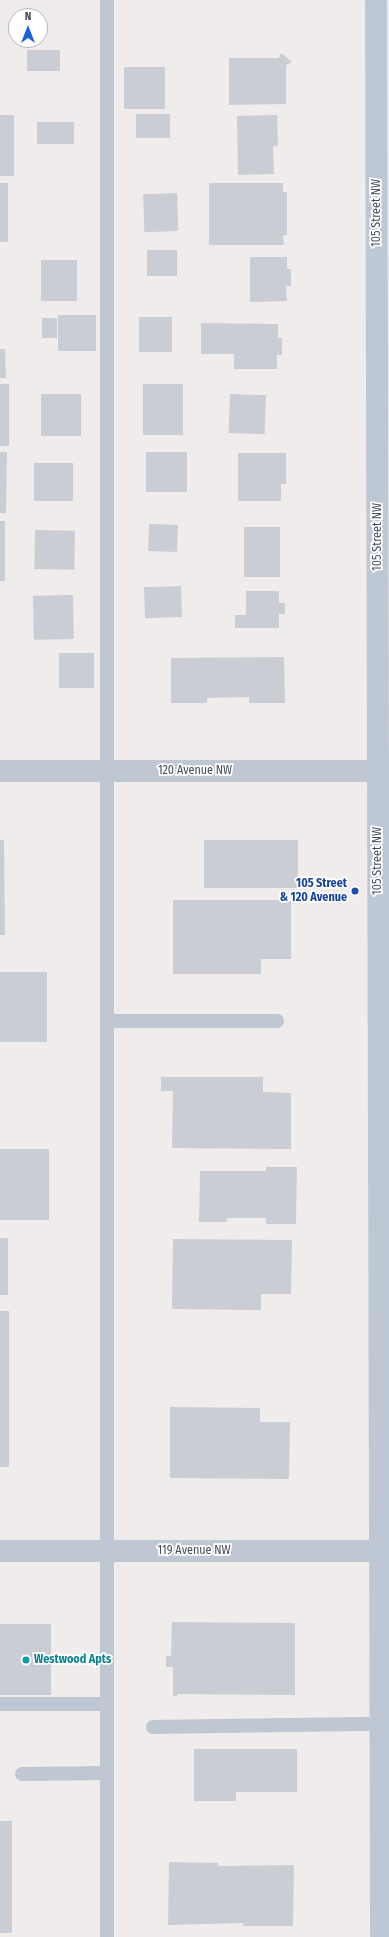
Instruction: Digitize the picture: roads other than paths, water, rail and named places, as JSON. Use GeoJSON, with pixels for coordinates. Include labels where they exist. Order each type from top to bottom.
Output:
{"type":"FeatureCollection","features":[{"type":"Feature","properties":{"kind":"street","name":"105 Street NW"},"geometry":{"type":"LineString","coordinates":[[376,0],[384,771],[385,1551],[381,1724],[381,1937]]}},
{"type":"Feature","properties":{"kind":"street","name":"120 Avenue NW"},"geometry":{"type":"LineString","coordinates":[[0,771],[384,771]]}},
{"type":"Feature","properties":{"kind":"street","name":"119 Avenue NW"},"geometry":{"type":"LineString","coordinates":[[0,1551],[385,1551]]}},
{"type":"Feature","properties":{"kind":"lane"},"geometry":{"type":"LineString","coordinates":[[107,0],[107,1937]]}},
{"type":"Feature","properties":{"kind":"lane"},"geometry":{"type":"LineString","coordinates":[[108,1021],[278,1021]]}},
{"type":"Feature","properties":{"kind":"lane"},"geometry":{"type":"LineString","coordinates":[[0,1704],[107,1704]]}},
{"type":"Feature","properties":{"kind":"lane"},"geometry":{"type":"LineString","coordinates":[[153,1727],[381,1724]]}},
{"type":"Feature","properties":{"kind":"lane"},"geometry":{"type":"LineString","coordinates":[[22,1774],[107,1773]]}},
{"type":"Feature","properties":{"kind":"place","name":"105 Street & 120 Avenue"},"geometry":{"type":"Point","coordinates":[355,891]}},
{"type":"Feature","properties":{"kind":"place","name":"Westwood Apts"},"geometry":{"type":"Point","coordinates":[26,1660]}}]}
